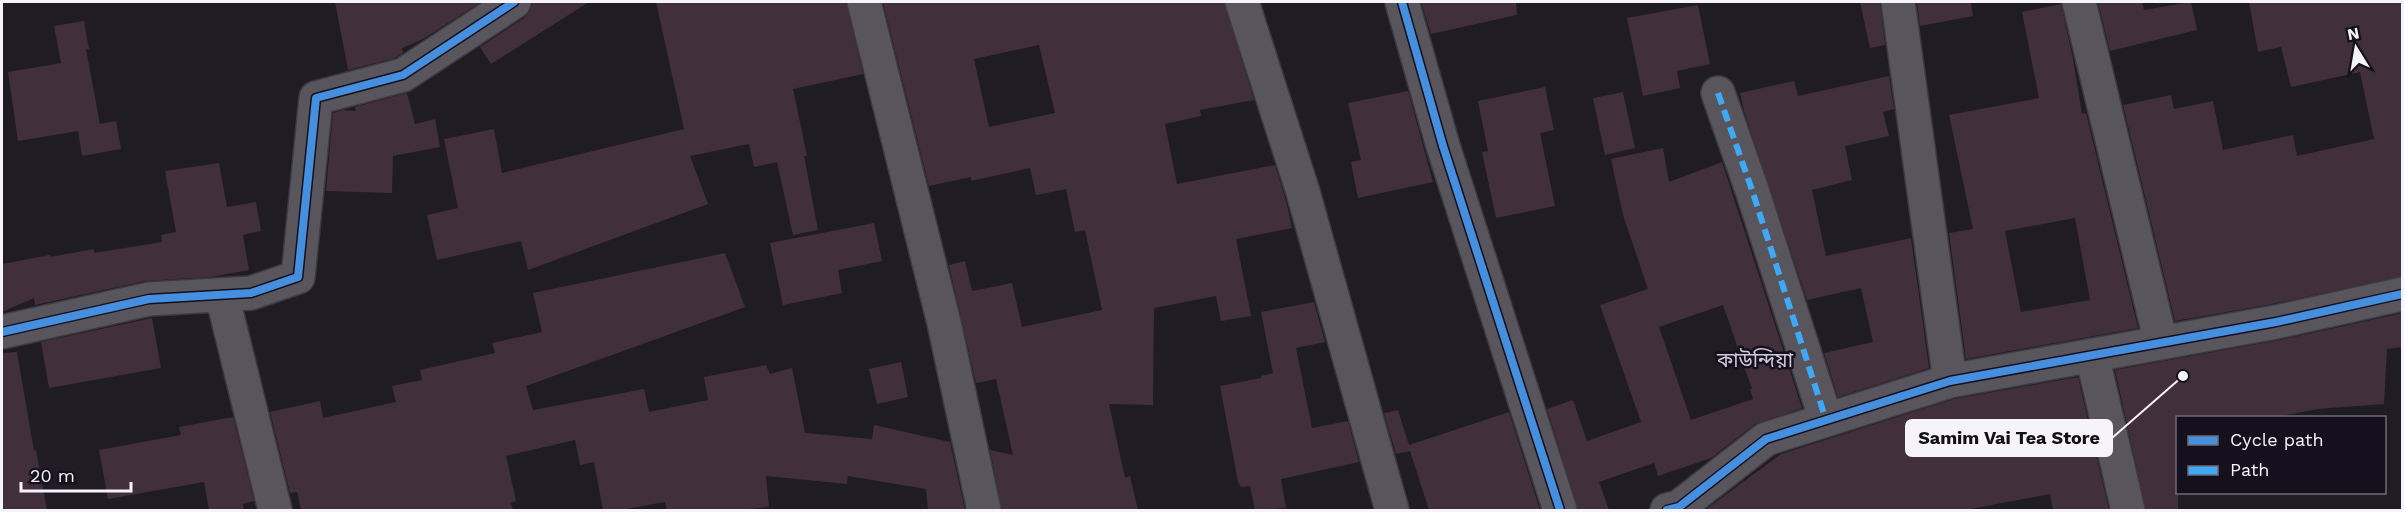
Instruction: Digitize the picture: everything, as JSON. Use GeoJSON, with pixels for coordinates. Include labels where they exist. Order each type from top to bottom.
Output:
{"type":"FeatureCollection","features":[{"type":"Feature","properties":{"kind":"street"},"geometry":{"type":"LineString","coordinates":[[2,332],[149,299],[250,293],[298,277],[316,98],[404,75],[514,2]]}},
{"type":"Feature","properties":{"kind":"street"},"geometry":{"type":"LineString","coordinates":[[864,2],[944,323],[984,510]]}},
{"type":"Feature","properties":{"kind":"street"},"geometry":{"type":"LineString","coordinates":[[1242,2],[1303,192],[1392,510]]}},
{"type":"Feature","properties":{"kind":"street"},"geometry":{"type":"LineString","coordinates":[[1402,2],[1443,146],[1560,510]]}},
{"type":"Feature","properties":{"kind":"street"},"geometry":{"type":"LineString","coordinates":[[1898,2],[1950,381]]}},
{"type":"Feature","properties":{"kind":"street"},"geometry":{"type":"LineString","coordinates":[[2079,2],[2161,343]]}},
{"type":"Feature","properties":{"kind":"street"},"geometry":{"type":"LineString","coordinates":[[1718,93],[1752,190],[1826,420]]}},
{"type":"Feature","properties":{"kind":"street"},"geometry":{"type":"LineString","coordinates":[[1666,510],[1679,507],[1766,440],[1950,381],[2276,322],[2403,294]]}},
{"type":"Feature","properties":{"kind":"street"},"geometry":{"type":"LineString","coordinates":[[222,295],[275,510]]}},
{"type":"Feature","properties":{"kind":"street"},"geometry":{"type":"LineString","coordinates":[[2092,355],[2128,510]]}},
{"type":"Feature","properties":{"kind":"building"},"geometry":{"type":"Polygon","coordinates":[[[335,2],[481,2],[423,39],[402,48],[403,53],[395,58],[348,70],[335,2]]]}},
{"type":"Feature","properties":{"kind":"building"},"geometry":{"type":"Polygon","coordinates":[[[533,2],[589,2],[491,64],[480,47],[524,18],[533,2]]]}},
{"type":"Feature","properties":{"kind":"building"},"geometry":{"type":"Polygon","coordinates":[[[656,2],[846,2],[863,74],[793,89],[807,156],[804,156],[818,230],[793,235],[777,162],[754,167],[749,144],[690,156],[708,204],[528,270],[521,241],[437,260],[427,215],[458,208],[444,139],[494,129],[502,173],[684,129],[656,2]]]}},
{"type":"Feature","properties":{"kind":"building"},"geometry":{"type":"Polygon","coordinates":[[[883,2],[1224,2],[1254,100],[1200,110],[1201,116],[1165,124],[1177,184],[1275,165],[1292,228],[1236,239],[1251,316],[1221,321],[1216,296],[1154,308],[1153,405],[1109,404],[1125,478],[1130,476],[1138,510],[1002,510],[990,450],[1013,455],[996,379],[976,383],[949,265],[965,261],[972,291],[1012,283],[1022,327],[1102,310],[1085,230],[1075,232],[1066,189],[1036,195],[1030,168],[971,181],[971,177],[929,186],[883,2]],[[1039,45],[974,59],[989,127],[1055,113],[1039,45]]]}},
{"type":"Feature","properties":{"kind":"building"},"geometry":{"type":"Polygon","coordinates":[[[1421,2],[1516,2],[1517,15],[1431,34],[1421,2]]]}},
{"type":"Feature","properties":{"kind":"building"},"geometry":{"type":"Polygon","coordinates":[[[1860,2],[1880,2],[1885,45],[1870,48],[1860,2]]]}},
{"type":"Feature","properties":{"kind":"building"},"geometry":{"type":"Polygon","coordinates":[[[1917,2],[1971,2],[1973,16],[1920,26],[1917,2]]]}},
{"type":"Feature","properties":{"kind":"building"},"geometry":{"type":"Polygon","coordinates":[[[2098,2],[2142,2],[2144,10],[2191,2],[2197,30],[2110,51],[2098,2]]]}},
{"type":"Feature","properties":{"kind":"building"},"geometry":{"type":"Polygon","coordinates":[[[2249,2],[2403,2],[2403,276],[2272,304],[2175,321],[2123,105],[2171,95],[2174,109],[2213,101],[2223,150],[2293,135],[2297,156],[2374,139],[2360,72],[2291,87],[2281,47],[2258,52],[2249,2]]]}},
{"type":"Feature","properties":{"kind":"building"},"geometry":{"type":"Polygon","coordinates":[[[2061,4],[2082,114],[2086,113],[2138,328],[1966,359],[1949,233],[1973,229],[1949,115],[2039,98],[2022,12],[2061,4]],[[2075,218],[2005,231],[2021,312],[2090,300],[2075,218]]]}},
{"type":"Feature","properties":{"kind":"building"},"geometry":{"type":"Polygon","coordinates":[[[1698,5],[1710,64],[1677,71],[1680,88],[1643,96],[1627,18],[1698,5]]]}},
{"type":"Feature","properties":{"kind":"building"},"geometry":{"type":"Polygon","coordinates":[[[84,21],[89,49],[86,49],[100,124],[116,121],[121,149],[82,156],[78,131],[18,141],[8,72],[61,63],[54,26],[84,21]]]}},
{"type":"Feature","properties":{"kind":"building"},"geometry":{"type":"Polygon","coordinates":[[[1889,76],[1894,109],[1883,112],[1889,136],[1845,146],[1852,180],[1812,190],[1826,256],[1911,238],[1929,368],[1838,397],[1824,353],[1873,342],[1861,288],[1807,300],[1740,93],[1794,81],[1798,96],[1889,76]]]}},
{"type":"Feature","properties":{"kind":"building"},"geometry":{"type":"Polygon","coordinates":[[[1545,87],[1554,130],[1540,133],[1555,206],[1496,218],[1482,152],[1488,151],[1478,101],[1545,87]]]}},
{"type":"Feature","properties":{"kind":"building"},"geometry":{"type":"Polygon","coordinates":[[[1408,91],[1433,182],[1358,198],[1351,162],[1361,160],[1348,103],[1408,91]]]}},
{"type":"Feature","properties":{"kind":"building"},"geometry":{"type":"Polygon","coordinates":[[[1623,92],[1635,148],[1605,155],[1593,98],[1623,92]]]}},
{"type":"Feature","properties":{"kind":"building"},"geometry":{"type":"Polygon","coordinates":[[[407,93],[415,124],[435,119],[440,147],[393,156],[392,193],[326,191],[333,113],[343,110],[356,111],[355,107],[407,93]]]}},
{"type":"Feature","properties":{"kind":"building"},"geometry":{"type":"Polygon","coordinates":[[[1663,148],[1669,182],[1722,162],[1802,408],[1755,424],[1711,458],[1658,476],[1654,463],[1599,482],[1609,510],[1578,510],[1547,409],[1573,400],[1587,441],[1641,422],[1600,305],[1648,289],[1623,215],[1611,159],[1663,148]],[[1723,305],[1659,327],[1691,420],[1753,399],[1750,389],[1752,389],[1723,305]]]}},
{"type":"Feature","properties":{"kind":"building"},"geometry":{"type":"Polygon","coordinates":[[[219,163],[227,207],[256,202],[261,231],[243,235],[249,270],[211,277],[145,281],[35,305],[34,298],[2,312],[2,264],[50,255],[50,257],[94,249],[94,253],[162,242],[161,235],[176,232],[165,171],[219,163]]]}},
{"type":"Feature","properties":{"kind":"building"},"geometry":{"type":"Polygon","coordinates":[[[874,223],[882,261],[838,270],[842,293],[783,305],[770,243],[874,223]]]}},
{"type":"Feature","properties":{"kind":"building"},"geometry":{"type":"Polygon","coordinates":[[[725,253],[745,307],[526,386],[533,410],[644,389],[649,412],[708,400],[704,377],[766,365],[770,374],[792,368],[805,433],[872,439],[874,425],[950,442],[965,510],[928,510],[926,489],[848,476],[847,484],[766,476],[769,507],[739,510],[667,510],[665,502],[620,510],[603,510],[594,462],[580,465],[575,440],[506,456],[516,501],[511,503],[513,510],[301,510],[297,492],[290,493],[270,412],[320,401],[323,418],[396,402],[392,386],[422,380],[420,370],[495,353],[492,343],[542,332],[533,293],[725,253]]]}},
{"type":"Feature","properties":{"kind":"building"},"geometry":{"type":"Polygon","coordinates":[[[1314,302],[1325,342],[1296,348],[1312,428],[1348,421],[1359,462],[1281,479],[1286,508],[1255,510],[1250,486],[1241,487],[1238,482],[1220,386],[1261,378],[1261,376],[1273,373],[1261,312],[1314,302]]]}},
{"type":"Feature","properties":{"kind":"building"},"geometry":{"type":"Polygon","coordinates":[[[2403,313],[2403,347],[2387,349],[2384,404],[2317,409],[2283,416],[2176,416],[2178,510],[2146,510],[2115,370],[2280,340],[2403,313]]]}},
{"type":"Feature","properties":{"kind":"building"},"geometry":{"type":"Polygon","coordinates":[[[152,318],[161,368],[49,388],[41,342],[152,318]]]}},
{"type":"Feature","properties":{"kind":"building"},"geometry":{"type":"Polygon","coordinates":[[[17,352],[47,510],[2,510],[2,353],[17,352]]]}},
{"type":"Feature","properties":{"kind":"building"},"geometry":{"type":"Polygon","coordinates":[[[901,362],[908,397],[877,404],[869,369],[901,362]]]}},
{"type":"Feature","properties":{"kind":"building"},"geometry":{"type":"Polygon","coordinates":[[[2078,377],[2109,510],[2053,510],[2050,494],[1965,510],[1705,510],[1781,454],[1954,399],[2078,377]]]}},
{"type":"Feature","properties":{"kind":"building"},"geometry":{"type":"Polygon","coordinates":[[[1398,410],[1409,445],[1509,412],[1540,510],[1429,510],[1410,451],[1396,454],[1384,413],[1398,410]]]}},
{"type":"Feature","properties":{"kind":"building"},"geometry":{"type":"Polygon","coordinates":[[[233,417],[254,501],[243,504],[244,510],[209,510],[204,482],[108,499],[99,450],[181,435],[179,427],[233,417]]]}},
{"type":"Feature","properties":{"kind":"marked path"},"geometry":{"type":"LineString","coordinates":[[1718,93],[1752,190],[1826,420]]}},
{"type":"Feature","properties":{"kind":"cycle path"},"geometry":{"type":"LineString","coordinates":[[2,332],[149,299],[251,293],[298,277],[316,98],[403,75],[514,2]]}},
{"type":"Feature","properties":{"kind":"cycle path"},"geometry":{"type":"LineString","coordinates":[[1402,2],[1443,146],[1560,510]]}},
{"type":"Feature","properties":{"kind":"cycle path"},"geometry":{"type":"LineString","coordinates":[[1667,510],[1679,507],[1766,439],[1950,381],[2276,322],[2402,294]]}},
{"type":"Feature","properties":{"kind":"place","name":"Samim Vai Tea Store"},"geometry":{"type":"Point","coordinates":[2183,376]}},
{"type":"Feature","properties":{"kind":"district","name":"কাউন্দিয়া"},"geometry":{"type":"Point","coordinates":[1755,360]}}]}
